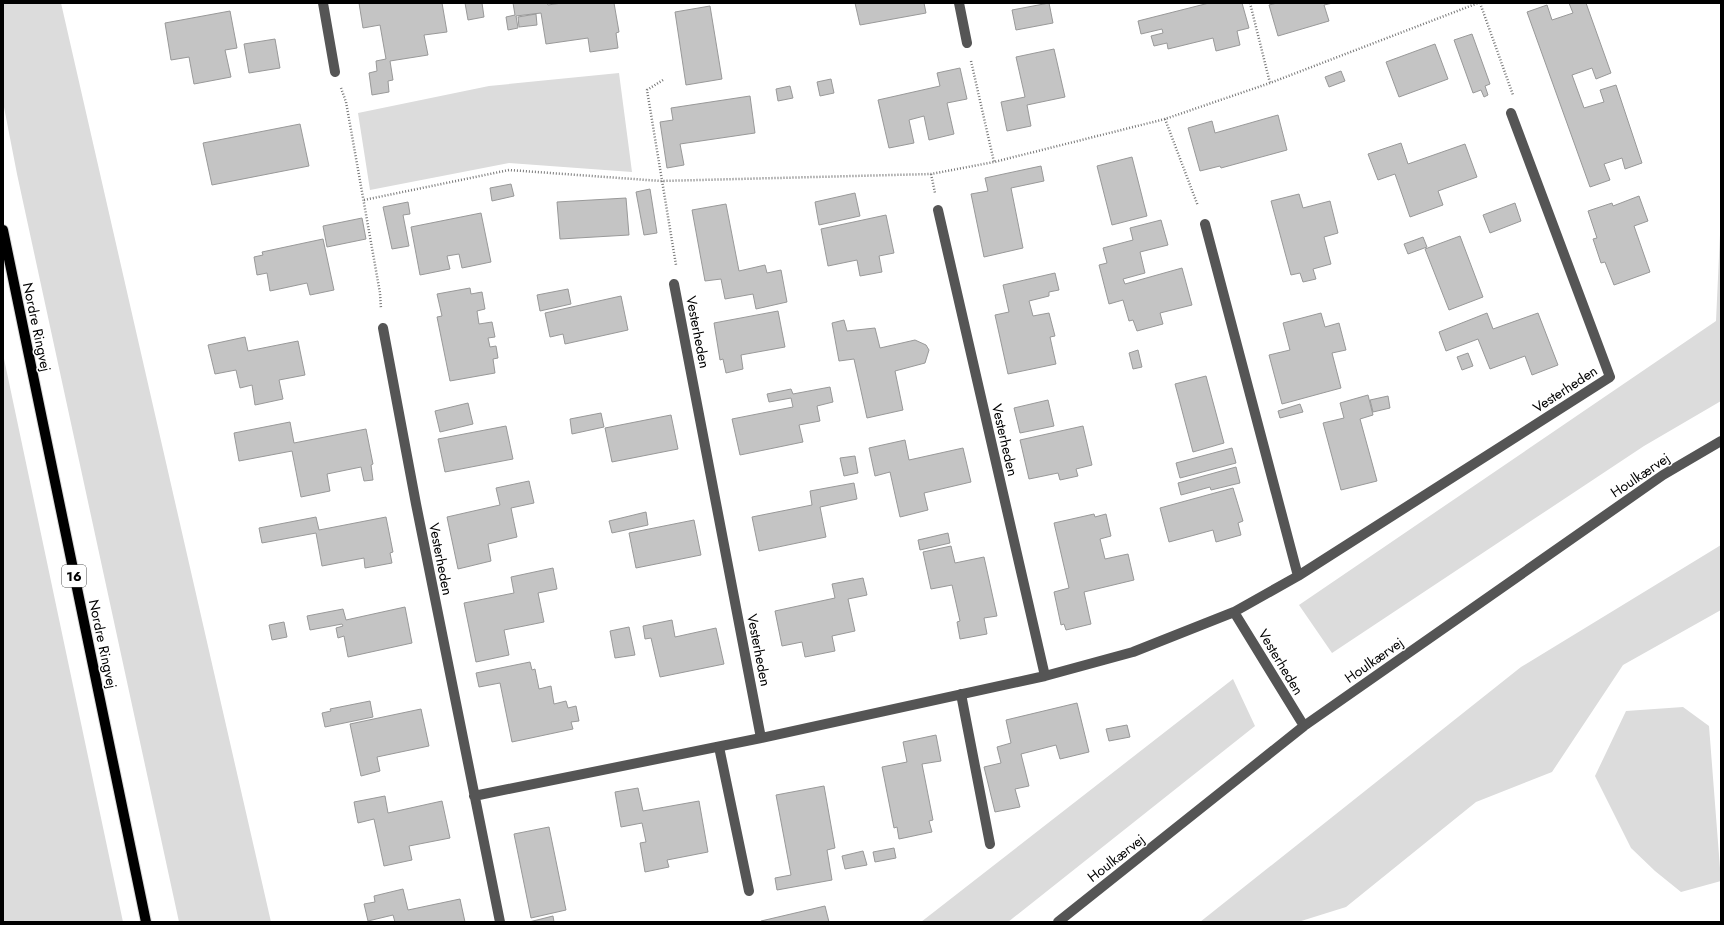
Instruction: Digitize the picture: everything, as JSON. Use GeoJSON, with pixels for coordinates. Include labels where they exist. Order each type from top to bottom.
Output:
{"type":"FeatureCollection","features":[{"type":"Feature","properties":{"kind":"main road","name":"Nordre Ringvej"},"geometry":{"type":"LineString","coordinates":[[3,230],[146,922]]}},
{"type":"Feature","properties":{"kind":"street"},"geometry":{"type":"LineString","coordinates":[[323,3],[335,72]]}},
{"type":"Feature","properties":{"kind":"street"},"geometry":{"type":"LineString","coordinates":[[959,3],[968,43]]}},
{"type":"Feature","properties":{"kind":"street","name":"Vesterheden"},"geometry":{"type":"LineString","coordinates":[[474,796],[762,738],[1045,676],[1132,652],[1234,612],[1298,576],[1610,377],[1511,113]]}},
{"type":"Feature","properties":{"kind":"street","name":"Vesterheden"},"geometry":{"type":"LineString","coordinates":[[938,210],[1045,676]]}},
{"type":"Feature","properties":{"kind":"street"},"geometry":{"type":"LineString","coordinates":[[1205,224],[1298,576]]}},
{"type":"Feature","properties":{"kind":"street","name":"Vesterheden"},"geometry":{"type":"LineString","coordinates":[[674,284],[762,738]]}},
{"type":"Feature","properties":{"kind":"street","name":"Vesterheden"},"geometry":{"type":"LineString","coordinates":[[383,328],[500,922]]}},
{"type":"Feature","properties":{"kind":"street","name":"Houlkærvej"},"geometry":{"type":"LineString","coordinates":[[1058,922],[1304,726],[1663,475],[1721,441]]}},
{"type":"Feature","properties":{"kind":"street","name":"Vesterheden"},"geometry":{"type":"LineString","coordinates":[[1234,612],[1304,726]]}},
{"type":"Feature","properties":{"kind":"street"},"geometry":{"type":"LineString","coordinates":[[960,694],[990,844]]}},
{"type":"Feature","properties":{"kind":"street"},"geometry":{"type":"LineString","coordinates":[[719,747],[749,891]]}},
{"type":"Feature","properties":{"kind":"path"},"geometry":{"type":"LineString","coordinates":[[1250,3],[1270,83]]}},
{"type":"Feature","properties":{"kind":"path"},"geometry":{"type":"LineString","coordinates":[[364,200],[509,170],[661,182],[930,174],[994,162],[1165,119],[1270,83],[1479,3],[1515,102],[1511,113]]}},
{"type":"Feature","properties":{"kind":"path"},"geometry":{"type":"LineString","coordinates":[[968,43],[994,162]]}},
{"type":"Feature","properties":{"kind":"path"},"geometry":{"type":"LineString","coordinates":[[335,72],[346,102],[380,293],[383,328]]}},
{"type":"Feature","properties":{"kind":"path"},"geometry":{"type":"LineString","coordinates":[[663,80],[647,90],[661,182],[676,265],[674,284]]}},
{"type":"Feature","properties":{"kind":"path"},"geometry":{"type":"LineString","coordinates":[[1165,119],[1205,224]]}},
{"type":"Feature","properties":{"kind":"shaded area"},"geometry":{"type":"Polygon","coordinates":[[[3,3],[61,3],[271,922],[179,922],[17,174],[3,102],[3,3]]]}},
{"type":"Feature","properties":{"kind":"shaded area"},"geometry":{"type":"Polygon","coordinates":[[[619,73],[632,172],[509,163],[370,190],[358,113],[489,86],[619,73]]]}},
{"type":"Feature","properties":{"kind":"shaded area"},"geometry":{"type":"Polygon","coordinates":[[[1721,213],[1721,401],[1644,446],[1332,653],[1299,605],[1716,321],[1721,213]]]}},
{"type":"Feature","properties":{"kind":"shaded area"},"geometry":{"type":"Polygon","coordinates":[[[3,354],[123,922],[3,922],[3,354]]]}},
{"type":"Feature","properties":{"kind":"shaded area"},"geometry":{"type":"Polygon","coordinates":[[[1721,545],[1721,610],[1623,665],[1552,772],[1476,802],[1346,907],[1298,922],[1200,922],[1521,667],[1721,545]]]}},
{"type":"Feature","properties":{"kind":"shaded area"},"geometry":{"type":"Polygon","coordinates":[[[1233,679],[1255,726],[1008,922],[921,922],[1233,679]]]}},
{"type":"Feature","properties":{"kind":"shaded area"},"geometry":{"type":"Polygon","coordinates":[[[1683,707],[1709,726],[1721,881],[1681,892],[1655,871],[1631,848],[1595,776],[1626,711],[1683,707]]]}},
{"type":"Feature","properties":{"kind":"building"},"geometry":{"type":"Polygon","coordinates":[[[359,3],[442,3],[447,32],[424,35],[428,55],[390,61],[393,80],[388,81],[389,92],[372,95],[369,73],[377,71],[376,61],[386,59],[380,25],[363,28],[359,3]]]}},
{"type":"Feature","properties":{"kind":"building"},"geometry":{"type":"Polygon","coordinates":[[[465,3],[482,3],[484,17],[468,20],[465,3]]]}},
{"type":"Feature","properties":{"kind":"building"},"geometry":{"type":"Polygon","coordinates":[[[513,3],[547,3],[548,5],[562,3],[614,3],[619,32],[616,33],[618,48],[590,52],[588,38],[546,44],[541,13],[516,16],[518,28],[508,30],[506,17],[515,15],[513,3]]]}},
{"type":"Feature","properties":{"kind":"building"},"geometry":{"type":"Polygon","coordinates":[[[855,3],[924,3],[926,13],[860,25],[855,3]]]}},
{"type":"Feature","properties":{"kind":"building"},"geometry":{"type":"Polygon","coordinates":[[[1049,3],[1053,23],[1016,30],[1012,10],[1049,3]]]}},
{"type":"Feature","properties":{"kind":"building"},"geometry":{"type":"Polygon","coordinates":[[[1209,3],[1242,3],[1249,28],[1237,31],[1240,45],[1216,51],[1213,38],[1168,49],[1167,43],[1154,46],[1151,36],[1163,33],[1162,29],[1141,34],[1138,21],[1209,3]]]}},
{"type":"Feature","properties":{"kind":"building"},"geometry":{"type":"Polygon","coordinates":[[[1277,3],[1333,3],[1324,5],[1329,21],[1278,36],[1269,5],[1277,3]]]}},
{"type":"Feature","properties":{"kind":"building"},"geometry":{"type":"Polygon","coordinates":[[[1569,3],[1586,3],[1611,73],[1596,79],[1592,68],[1572,75],[1584,108],[1604,102],[1600,90],[1616,85],[1642,163],[1625,169],[1622,158],[1604,164],[1610,180],[1590,187],[1527,12],[1547,5],[1552,20],[1573,13],[1569,3]]]}},
{"type":"Feature","properties":{"kind":"building"},"geometry":{"type":"Polygon","coordinates":[[[710,6],[722,79],[686,85],[675,12],[710,6]]]}},
{"type":"Feature","properties":{"kind":"building"},"geometry":{"type":"Polygon","coordinates":[[[230,11],[237,48],[225,50],[231,77],[194,84],[189,57],[171,60],[165,23],[230,11]]]}},
{"type":"Feature","properties":{"kind":"building"},"geometry":{"type":"Polygon","coordinates":[[[536,14],[537,25],[519,27],[518,17],[536,14]]]}},
{"type":"Feature","properties":{"kind":"building"},"geometry":{"type":"Polygon","coordinates":[[[1472,34],[1490,84],[1485,86],[1488,95],[1484,97],[1481,90],[1473,93],[1454,40],[1472,34]]]}},
{"type":"Feature","properties":{"kind":"building"},"geometry":{"type":"Polygon","coordinates":[[[275,39],[280,68],[249,73],[244,44],[275,39]]]}},
{"type":"Feature","properties":{"kind":"building"},"geometry":{"type":"Polygon","coordinates":[[[1435,44],[1448,79],[1399,97],[1386,62],[1435,44]]]}},
{"type":"Feature","properties":{"kind":"building"},"geometry":{"type":"Polygon","coordinates":[[[1054,49],[1065,97],[1027,105],[1031,126],[1007,131],[1001,102],[1025,97],[1016,57],[1054,49]]]}},
{"type":"Feature","properties":{"kind":"building"},"geometry":{"type":"Polygon","coordinates":[[[960,68],[967,99],[947,103],[954,134],[929,140],[924,116],[909,120],[914,143],[889,148],[878,100],[940,86],[937,73],[960,68]]]}},
{"type":"Feature","properties":{"kind":"building"},"geometry":{"type":"Polygon","coordinates":[[[1341,71],[1345,81],[1329,87],[1325,77],[1341,71]]]}},
{"type":"Feature","properties":{"kind":"building"},"geometry":{"type":"Polygon","coordinates":[[[831,79],[834,93],[820,96],[817,82],[831,79]]]}},
{"type":"Feature","properties":{"kind":"building"},"geometry":{"type":"Polygon","coordinates":[[[790,86],[793,98],[778,101],[776,89],[790,86]]]}},
{"type":"Feature","properties":{"kind":"building"},"geometry":{"type":"Polygon","coordinates":[[[750,96],[755,133],[680,144],[684,165],[667,168],[660,122],[673,120],[671,108],[750,96]]]}},
{"type":"Feature","properties":{"kind":"building"},"geometry":{"type":"Polygon","coordinates":[[[1278,115],[1287,150],[1221,168],[1220,166],[1200,171],[1188,128],[1212,121],[1215,133],[1278,115]]]}},
{"type":"Feature","properties":{"kind":"building"},"geometry":{"type":"Polygon","coordinates":[[[300,124],[309,166],[212,185],[203,143],[300,124]]]}},
{"type":"Feature","properties":{"kind":"building"},"geometry":{"type":"Polygon","coordinates":[[[1401,143],[1408,164],[1465,144],[1477,177],[1438,191],[1443,205],[1410,217],[1395,174],[1378,180],[1368,154],[1401,143]]]}},
{"type":"Feature","properties":{"kind":"building"},"geometry":{"type":"Polygon","coordinates":[[[1132,157],[1147,216],[1112,225],[1097,166],[1132,157]]]}},
{"type":"Feature","properties":{"kind":"building"},"geometry":{"type":"Polygon","coordinates":[[[1041,166],[1044,181],[1011,188],[1023,248],[984,257],[971,194],[988,191],[985,178],[1041,166]]]}},
{"type":"Feature","properties":{"kind":"building"},"geometry":{"type":"Polygon","coordinates":[[[511,184],[514,196],[492,201],[490,188],[511,184]]]}},
{"type":"Feature","properties":{"kind":"building"},"geometry":{"type":"Polygon","coordinates":[[[650,189],[657,233],[644,235],[636,192],[650,189]]]}},
{"type":"Feature","properties":{"kind":"building"},"geometry":{"type":"Polygon","coordinates":[[[855,193],[860,216],[819,225],[815,202],[855,193]]]}},
{"type":"Feature","properties":{"kind":"building"},"geometry":{"type":"Polygon","coordinates":[[[1299,194],[1303,208],[1330,201],[1338,233],[1324,237],[1331,264],[1313,269],[1316,279],[1303,282],[1300,273],[1291,275],[1271,201],[1299,194]]]}},
{"type":"Feature","properties":{"kind":"building"},"geometry":{"type":"Polygon","coordinates":[[[1639,196],[1648,221],[1634,226],[1650,272],[1614,285],[1605,262],[1601,263],[1593,239],[1597,238],[1588,211],[1612,203],[1613,206],[1639,196]]]}},
{"type":"Feature","properties":{"kind":"building"},"geometry":{"type":"Polygon","coordinates":[[[626,198],[629,235],[560,239],[557,202],[626,198]]]}},
{"type":"Feature","properties":{"kind":"building"},"geometry":{"type":"Polygon","coordinates":[[[408,202],[410,214],[403,215],[409,246],[392,249],[383,207],[408,202]]]}},
{"type":"Feature","properties":{"kind":"building"},"geometry":{"type":"Polygon","coordinates":[[[1515,203],[1521,221],[1490,233],[1483,215],[1515,203]]]}},
{"type":"Feature","properties":{"kind":"building"},"geometry":{"type":"Polygon","coordinates":[[[726,204],[739,271],[765,265],[767,273],[781,270],[787,302],[756,309],[753,294],[725,299],[721,279],[705,281],[692,210],[726,204]]]}},
{"type":"Feature","properties":{"kind":"building"},"geometry":{"type":"Polygon","coordinates":[[[481,213],[491,262],[462,268],[459,254],[447,256],[450,269],[420,275],[411,227],[481,213]]]}},
{"type":"Feature","properties":{"kind":"building"},"geometry":{"type":"Polygon","coordinates":[[[886,215],[894,253],[879,256],[882,272],[860,276],[857,260],[828,266],[821,229],[886,215]]]}},
{"type":"Feature","properties":{"kind":"building"},"geometry":{"type":"Polygon","coordinates":[[[362,218],[366,239],[327,247],[323,226],[362,218]]]}},
{"type":"Feature","properties":{"kind":"building"},"geometry":{"type":"Polygon","coordinates":[[[1161,220],[1168,245],[1140,252],[1145,273],[1123,279],[1125,284],[1182,268],[1192,305],[1160,313],[1163,324],[1137,331],[1133,320],[1129,321],[1123,300],[1109,304],[1099,265],[1107,263],[1103,248],[1133,240],[1130,228],[1161,220]]]}},
{"type":"Feature","properties":{"kind":"building"},"geometry":{"type":"Polygon","coordinates":[[[1460,236],[1483,297],[1449,310],[1425,249],[1460,236]]]}},
{"type":"Feature","properties":{"kind":"building"},"geometry":{"type":"Polygon","coordinates":[[[1423,237],[1427,247],[1408,254],[1404,244],[1423,237]]]}},
{"type":"Feature","properties":{"kind":"building"},"geometry":{"type":"Polygon","coordinates":[[[323,239],[334,290],[310,295],[307,283],[270,291],[267,273],[257,275],[254,257],[263,255],[262,252],[323,239]]]}},
{"type":"Feature","properties":{"kind":"building"},"geometry":{"type":"Polygon","coordinates":[[[1055,273],[1059,290],[1049,292],[1049,296],[1029,301],[1033,316],[1049,313],[1055,336],[1050,337],[1056,364],[1008,374],[995,315],[1009,312],[1003,285],[1055,273]]]}},
{"type":"Feature","properties":{"kind":"building"},"geometry":{"type":"Polygon","coordinates":[[[470,288],[471,294],[482,292],[485,309],[477,311],[479,324],[492,322],[495,337],[488,338],[490,347],[496,346],[498,358],[493,359],[495,373],[450,381],[437,317],[442,316],[437,294],[470,288]]]}},
{"type":"Feature","properties":{"kind":"building"},"geometry":{"type":"Polygon","coordinates":[[[568,289],[571,304],[540,311],[537,295],[568,289]]]}},
{"type":"Feature","properties":{"kind":"building"},"geometry":{"type":"Polygon","coordinates":[[[621,296],[628,330],[565,344],[563,334],[550,337],[545,313],[621,296]]]}},
{"type":"Feature","properties":{"kind":"building"},"geometry":{"type":"Polygon","coordinates":[[[778,311],[785,347],[741,355],[743,369],[726,373],[723,359],[720,360],[714,323],[778,311]]]}},
{"type":"Feature","properties":{"kind":"building"},"geometry":{"type":"Polygon","coordinates":[[[1321,313],[1325,327],[1339,323],[1346,350],[1332,353],[1341,388],[1282,404],[1269,355],[1290,350],[1283,323],[1321,313]]]}},
{"type":"Feature","properties":{"kind":"building"},"geometry":{"type":"Polygon","coordinates":[[[1487,313],[1493,329],[1538,313],[1558,365],[1532,375],[1525,356],[1490,369],[1478,339],[1446,351],[1439,332],[1487,313]]]}},
{"type":"Feature","properties":{"kind":"building"},"geometry":{"type":"Polygon","coordinates":[[[844,320],[847,331],[875,328],[880,348],[915,340],[926,345],[929,350],[925,363],[895,371],[903,410],[867,418],[854,359],[839,361],[832,323],[844,320]]]}},
{"type":"Feature","properties":{"kind":"building"},"geometry":{"type":"Polygon","coordinates":[[[245,337],[248,351],[298,341],[305,375],[279,380],[283,399],[255,405],[252,385],[240,388],[236,370],[215,374],[208,345],[245,337]]]}},
{"type":"Feature","properties":{"kind":"building"},"geometry":{"type":"Polygon","coordinates":[[[1138,350],[1142,367],[1133,369],[1129,353],[1138,350]]]}},
{"type":"Feature","properties":{"kind":"building"},"geometry":{"type":"Polygon","coordinates":[[[1468,353],[1473,366],[1462,370],[1457,357],[1468,353]]]}},
{"type":"Feature","properties":{"kind":"building"},"geometry":{"type":"Polygon","coordinates":[[[1206,376],[1224,443],[1193,452],[1175,384],[1206,376]]]}},
{"type":"Feature","properties":{"kind":"building"},"geometry":{"type":"Polygon","coordinates":[[[830,387],[833,402],[817,406],[820,421],[799,425],[803,442],[740,455],[732,419],[793,407],[791,398],[769,402],[767,394],[791,389],[793,394],[830,387]]]}},
{"type":"Feature","properties":{"kind":"building"},"geometry":{"type":"Polygon","coordinates":[[[1368,395],[1373,415],[1360,419],[1377,481],[1341,490],[1323,423],[1344,418],[1340,403],[1368,395]]]}},
{"type":"Feature","properties":{"kind":"building"},"geometry":{"type":"Polygon","coordinates":[[[1388,396],[1390,408],[1373,412],[1370,400],[1388,396]]]}},
{"type":"Feature","properties":{"kind":"building"},"geometry":{"type":"Polygon","coordinates":[[[1048,400],[1054,426],[1020,433],[1014,408],[1048,400]]]}},
{"type":"Feature","properties":{"kind":"building"},"geometry":{"type":"Polygon","coordinates":[[[468,403],[473,424],[440,432],[435,411],[468,403]]]}},
{"type":"Feature","properties":{"kind":"building"},"geometry":{"type":"Polygon","coordinates":[[[1300,404],[1303,412],[1280,418],[1278,411],[1300,404]]]}},
{"type":"Feature","properties":{"kind":"building"},"geometry":{"type":"Polygon","coordinates":[[[601,413],[604,427],[572,434],[570,419],[601,413]]]}},
{"type":"Feature","properties":{"kind":"building"},"geometry":{"type":"Polygon","coordinates":[[[671,415],[678,449],[612,462],[605,428],[671,415]]]}},
{"type":"Feature","properties":{"kind":"building"},"geometry":{"type":"Polygon","coordinates":[[[290,422],[294,443],[366,429],[373,464],[371,465],[373,480],[364,481],[361,467],[327,474],[330,491],[301,497],[292,451],[239,461],[234,433],[290,422]]]}},
{"type":"Feature","properties":{"kind":"building"},"geometry":{"type":"Polygon","coordinates":[[[506,426],[513,459],[445,472],[438,439],[506,426]]]}},
{"type":"Feature","properties":{"kind":"building"},"geometry":{"type":"Polygon","coordinates":[[[1083,426],[1092,465],[1076,469],[1078,476],[1060,480],[1058,473],[1029,479],[1020,440],[1083,426]]]}},
{"type":"Feature","properties":{"kind":"building"},"geometry":{"type":"Polygon","coordinates":[[[905,440],[909,460],[963,448],[971,482],[924,493],[928,510],[900,517],[890,472],[875,476],[869,448],[905,440]]]}},
{"type":"Feature","properties":{"kind":"building"},"geometry":{"type":"Polygon","coordinates":[[[1232,448],[1236,463],[1180,478],[1176,463],[1232,448]]]}},
{"type":"Feature","properties":{"kind":"building"},"geometry":{"type":"Polygon","coordinates":[[[855,456],[858,473],[844,476],[840,458],[855,456]]]}},
{"type":"Feature","properties":{"kind":"building"},"geometry":{"type":"Polygon","coordinates":[[[1236,467],[1240,483],[1211,490],[1210,487],[1181,495],[1178,483],[1236,467]]]}},
{"type":"Feature","properties":{"kind":"building"},"geometry":{"type":"Polygon","coordinates":[[[529,481],[534,503],[511,508],[517,537],[488,544],[491,561],[458,569],[447,517],[500,505],[496,488],[529,481]]]}},
{"type":"Feature","properties":{"kind":"building"},"geometry":{"type":"Polygon","coordinates":[[[854,483],[857,499],[820,507],[826,537],[759,551],[752,517],[812,505],[810,491],[854,483]]]}},
{"type":"Feature","properties":{"kind":"building"},"geometry":{"type":"Polygon","coordinates":[[[1233,488],[1243,521],[1238,523],[1241,535],[1216,542],[1213,530],[1169,542],[1160,508],[1233,488]]]}},
{"type":"Feature","properties":{"kind":"building"},"geometry":{"type":"Polygon","coordinates":[[[646,512],[648,525],[612,533],[609,521],[646,512]]]}},
{"type":"Feature","properties":{"kind":"building"},"geometry":{"type":"Polygon","coordinates":[[[1094,514],[1095,517],[1106,514],[1111,536],[1100,539],[1105,559],[1128,554],[1134,580],[1084,592],[1091,624],[1066,630],[1064,624],[1061,625],[1054,592],[1069,588],[1054,523],[1094,514]]]}},
{"type":"Feature","properties":{"kind":"building"},"geometry":{"type":"Polygon","coordinates":[[[316,517],[319,530],[386,517],[393,552],[390,553],[392,563],[365,568],[364,558],[322,566],[316,533],[262,543],[259,528],[316,517]]]}},
{"type":"Feature","properties":{"kind":"building"},"geometry":{"type":"Polygon","coordinates":[[[694,520],[701,555],[636,568],[629,533],[694,520]]]}},
{"type":"Feature","properties":{"kind":"building"},"geometry":{"type":"Polygon","coordinates":[[[948,533],[950,543],[920,550],[918,540],[948,533]]]}},
{"type":"Feature","properties":{"kind":"building"},"geometry":{"type":"Polygon","coordinates":[[[951,546],[955,563],[984,557],[997,616],[984,618],[987,634],[960,639],[957,622],[960,621],[952,585],[931,589],[923,552],[951,546]]]}},
{"type":"Feature","properties":{"kind":"building"},"geometry":{"type":"Polygon","coordinates":[[[553,568],[557,589],[538,593],[544,622],[504,630],[509,655],[476,662],[464,603],[514,593],[511,577],[553,568]]]}},
{"type":"Feature","properties":{"kind":"building"},"geometry":{"type":"Polygon","coordinates":[[[863,578],[867,595],[848,599],[855,631],[832,636],[835,651],[805,657],[802,642],[782,646],[775,611],[835,598],[832,584],[863,578]]]}},
{"type":"Feature","properties":{"kind":"building"},"geometry":{"type":"Polygon","coordinates":[[[405,607],[412,643],[348,657],[344,636],[338,638],[336,628],[343,626],[342,624],[310,630],[307,616],[343,609],[346,620],[405,607]]]}},
{"type":"Feature","properties":{"kind":"building"},"geometry":{"type":"Polygon","coordinates":[[[672,620],[675,637],[716,628],[724,664],[660,677],[651,638],[645,639],[643,626],[672,620]]]}},
{"type":"Feature","properties":{"kind":"building"},"geometry":{"type":"Polygon","coordinates":[[[284,622],[287,637],[272,640],[269,625],[284,622]]]}},
{"type":"Feature","properties":{"kind":"building"},"geometry":{"type":"Polygon","coordinates":[[[629,627],[635,655],[615,658],[610,631],[629,627]]]}},
{"type":"Feature","properties":{"kind":"building"},"geometry":{"type":"Polygon","coordinates":[[[530,662],[532,670],[535,669],[539,689],[551,686],[554,704],[566,701],[568,708],[576,706],[579,721],[571,722],[573,729],[512,742],[500,683],[479,687],[476,673],[530,662]]]}},
{"type":"Feature","properties":{"kind":"building"},"geometry":{"type":"Polygon","coordinates":[[[370,701],[373,717],[325,727],[322,713],[331,711],[330,709],[370,701]]]}},
{"type":"Feature","properties":{"kind":"building"},"geometry":{"type":"Polygon","coordinates":[[[1077,703],[1089,752],[1060,759],[1056,745],[1021,754],[1029,786],[1015,789],[1020,807],[995,812],[984,767],[1001,763],[997,747],[1011,743],[1006,720],[1077,703]]]}},
{"type":"Feature","properties":{"kind":"building"},"geometry":{"type":"Polygon","coordinates":[[[421,709],[429,746],[377,757],[380,771],[361,776],[350,724],[421,709]]]}},
{"type":"Feature","properties":{"kind":"building"},"geometry":{"type":"Polygon","coordinates":[[[1127,725],[1130,737],[1109,741],[1106,729],[1127,725]]]}},
{"type":"Feature","properties":{"kind":"building"},"geometry":{"type":"Polygon","coordinates":[[[936,735],[941,761],[922,764],[933,820],[929,821],[932,832],[899,839],[897,827],[894,828],[882,767],[907,762],[903,742],[936,735]]]}},
{"type":"Feature","properties":{"kind":"building"},"geometry":{"type":"Polygon","coordinates":[[[824,786],[835,848],[827,850],[832,880],[777,890],[775,878],[791,875],[776,795],[824,786]]]}},
{"type":"Feature","properties":{"kind":"building"},"geometry":{"type":"Polygon","coordinates":[[[638,788],[643,811],[699,801],[708,852],[667,860],[669,867],[645,872],[640,843],[646,842],[642,823],[621,827],[615,792],[638,788]]]}},
{"type":"Feature","properties":{"kind":"building"},"geometry":{"type":"Polygon","coordinates":[[[385,796],[388,813],[442,801],[450,838],[409,846],[412,860],[384,866],[374,819],[358,823],[354,802],[385,796]]]}},
{"type":"Feature","properties":{"kind":"building"},"geometry":{"type":"Polygon","coordinates":[[[549,827],[566,910],[531,918],[514,834],[549,827]]]}},
{"type":"Feature","properties":{"kind":"building"},"geometry":{"type":"Polygon","coordinates":[[[894,848],[896,858],[875,862],[873,852],[894,848]]]}},
{"type":"Feature","properties":{"kind":"building"},"geometry":{"type":"Polygon","coordinates":[[[863,851],[867,865],[845,869],[842,856],[863,851]]]}},
{"type":"Feature","properties":{"kind":"building"},"geometry":{"type":"Polygon","coordinates":[[[403,889],[408,910],[460,899],[465,922],[395,922],[393,915],[368,921],[364,904],[375,902],[374,896],[403,889]]]}},
{"type":"Feature","properties":{"kind":"building"},"geometry":{"type":"Polygon","coordinates":[[[825,906],[829,922],[761,922],[761,921],[825,906]]]}},
{"type":"Feature","properties":{"kind":"building"},"geometry":{"type":"Polygon","coordinates":[[[553,916],[554,922],[529,922],[553,916]]]}}]}
